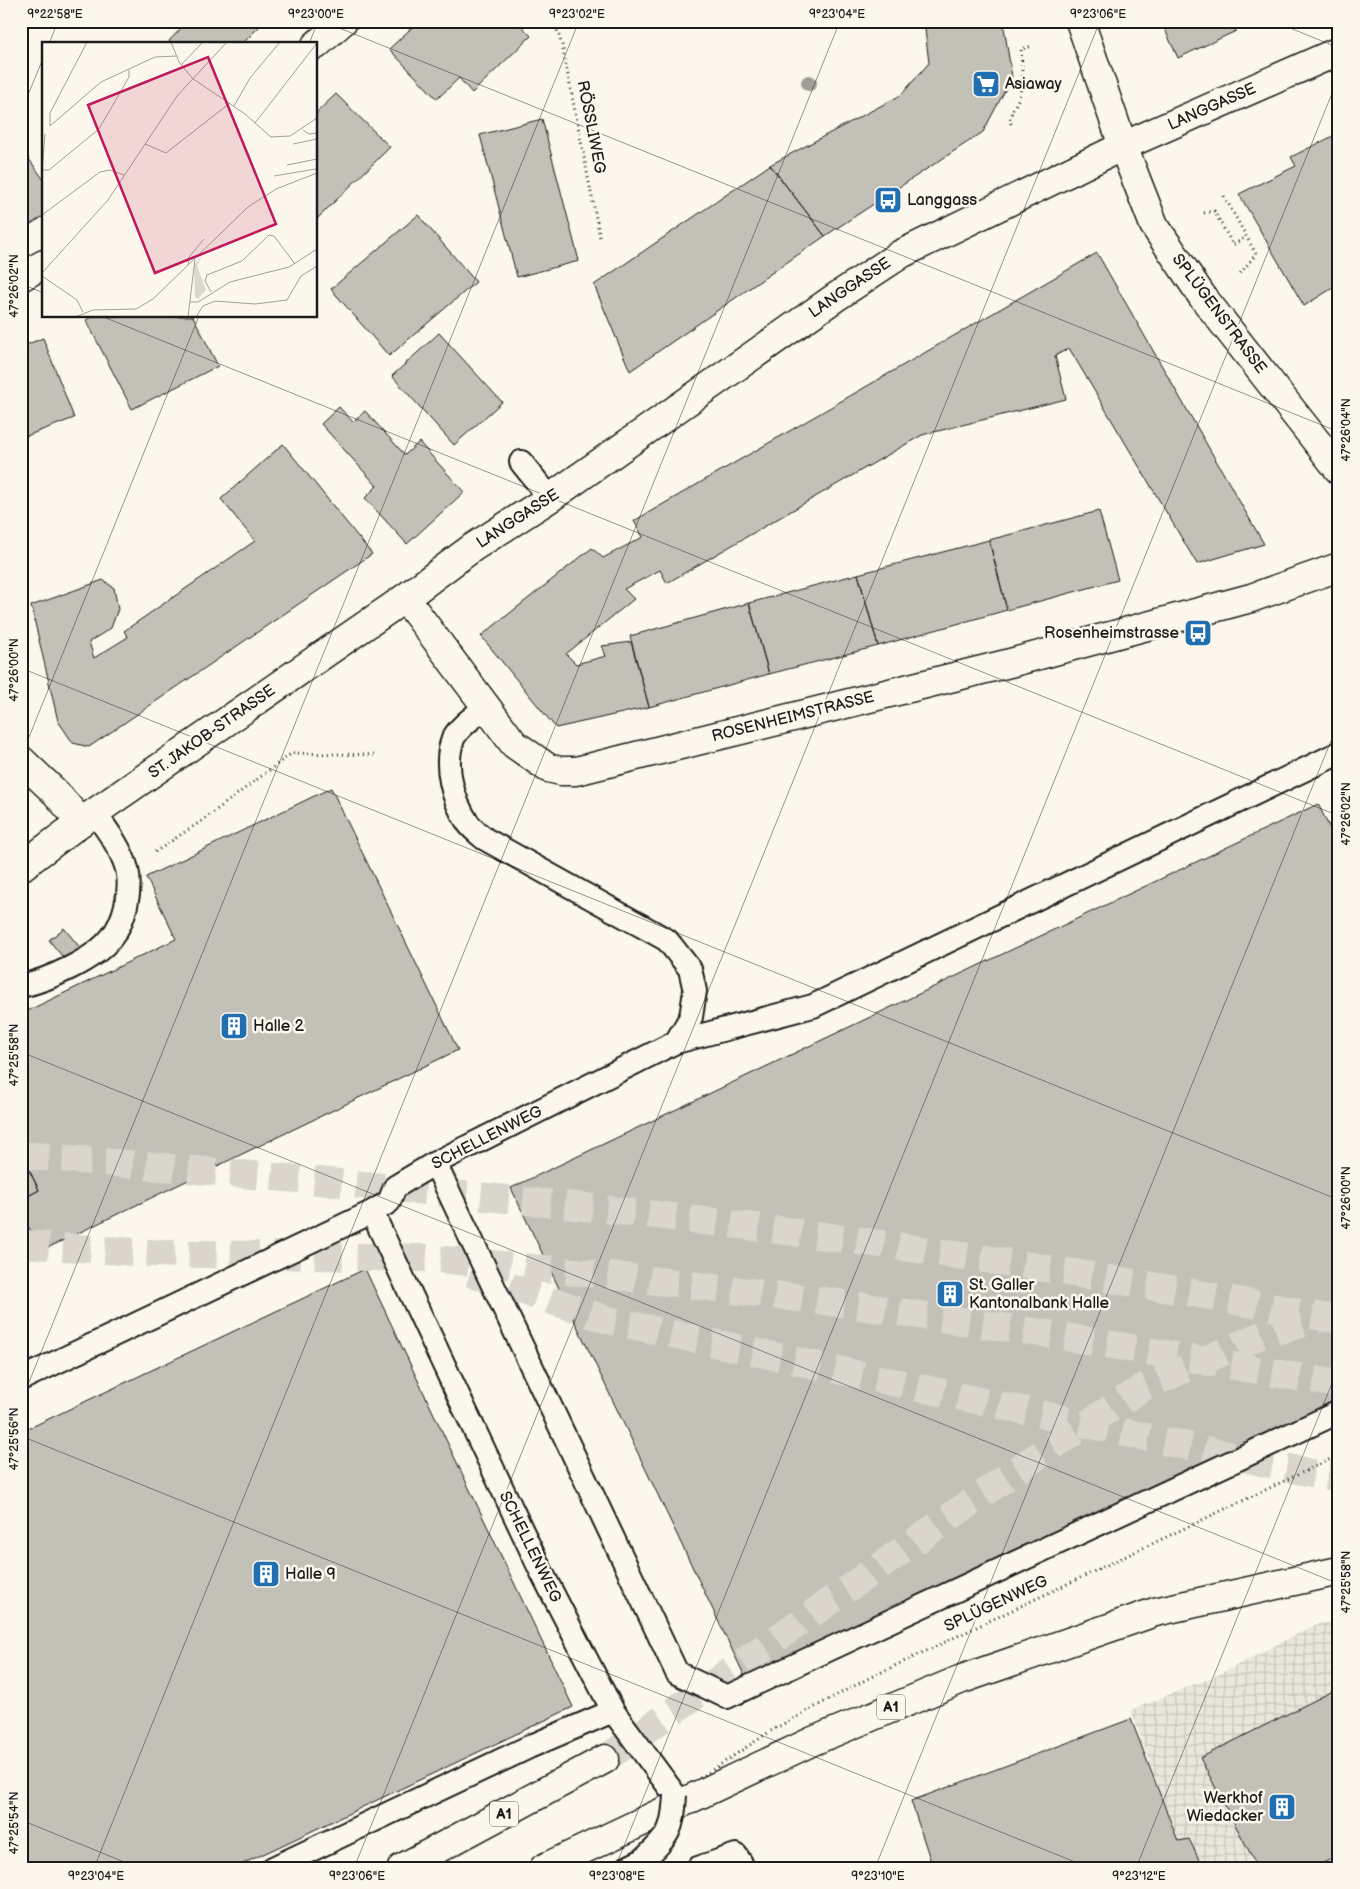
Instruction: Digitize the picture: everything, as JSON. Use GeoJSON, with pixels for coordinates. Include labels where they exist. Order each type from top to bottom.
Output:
{"type":"FeatureCollection","features":[{"type":"Feature","properties":{"kind":"main road"},"geometry":{"type":"LineString","coordinates":[[318,43],[343,21]]}},
{"type":"Feature","properties":{"kind":"main road","name":"SPLÜGENSTRASSE"},"geometry":{"type":"LineString","coordinates":[[1080,21],[1123,146],[1154,225],[1202,296],[1339,470]]}},
{"type":"Feature","properties":{"kind":"main road","name":"LANGGASSE"},"geometry":{"type":"LineString","coordinates":[[405,598],[472,548],[550,498],[836,297],[901,254],[1123,146],[1339,51]]}},
{"type":"Feature","properties":{"kind":"main road"},"geometry":{"type":"LineString","coordinates":[[21,277],[42,265]]}},
{"type":"Feature","properties":{"kind":"main road","name":"ROSENHEIMSTRASSE"},"geometry":{"type":"LineString","coordinates":[[405,598],[514,744],[548,768],[561,771],[576,771],[1010,663],[1251,598],[1339,567]]}},
{"type":"Feature","properties":{"kind":"main road","name":"ST. JAKOB-STRASSE"},"geometry":{"type":"LineString","coordinates":[[21,867],[88,817],[405,598]]}},
{"type":"Feature","properties":{"kind":"main road"},"geometry":{"type":"LineString","coordinates":[[21,760],[56,793],[88,817]]}},
{"type":"Feature","properties":{"kind":"main road","name":"A1"},"geometry":{"type":"LineString","coordinates":[[544,1868],[813,1741],[962,1679],[1155,1612],[1339,1571]]}},
{"type":"Feature","properties":{"kind":"main road","name":"A1"},"geometry":{"type":"LineString","coordinates":[[402,1868],[605,1759]]}},
{"type":"Feature","properties":{"kind":"lane"},"geometry":{"type":"LineString","coordinates":[[521,462],[550,498]]}},
{"type":"Feature","properties":{"kind":"lane"},"geometry":{"type":"LineString","coordinates":[[486,707],[454,737],[450,753],[451,780],[455,797],[468,825],[485,839],[667,940],[690,969],[695,991],[691,1017],[676,1042]]}},
{"type":"Feature","properties":{"kind":"lane","name":"SCHELLENWEG"},"geometry":{"type":"LineString","coordinates":[[674,1795],[649,1758],[613,1711],[540,1569],[372,1212],[389,1202],[394,1188],[435,1163],[676,1042],[813,1006],[1339,753]]}},
{"type":"Feature","properties":{"kind":"lane"},"geometry":{"type":"LineString","coordinates":[[21,986],[40,982],[87,958],[112,938],[123,915],[128,896],[127,870],[116,842],[88,817]]}},
{"type":"Feature","properties":{"kind":"lane"},"geometry":{"type":"LineString","coordinates":[[435,1163],[677,1674],[727,1696],[1339,1412]]}},
{"type":"Feature","properties":{"kind":"lane"},"geometry":{"type":"LineString","coordinates":[[21,1379],[372,1212]]}},
{"type":"Feature","properties":{"kind":"lane"},"geometry":{"type":"LineString","coordinates":[[273,1868],[529,1747],[613,1711]]}},
{"type":"Feature","properties":{"kind":"lane"},"geometry":{"type":"LineString","coordinates":[[635,1864],[665,1840],[673,1820],[674,1795]]}},
{"type":"Feature","properties":{"kind":"lane"},"geometry":{"type":"LineString","coordinates":[[698,1868],[736,1855],[741,1863]]}},
{"type":"Feature","properties":{"kind":"path","name":"RÖSSLIWEG"},"geometry":{"type":"LineString","coordinates":[[554,21],[562,45],[600,238]]}},
{"type":"Feature","properties":{"kind":"path"},"geometry":{"type":"LineString","coordinates":[[1011,124],[1009,114],[1020,95],[1021,49],[1033,46]]}},
{"type":"Feature","properties":{"kind":"path"},"geometry":{"type":"LineString","coordinates":[[1224,196],[1256,254],[1239,275]]}},
{"type":"Feature","properties":{"kind":"path"},"geometry":{"type":"LineString","coordinates":[[1204,213],[1214,211],[1233,245],[1246,237]]}},
{"type":"Feature","properties":{"kind":"path"},"geometry":{"type":"LineString","coordinates":[[21,650],[24,660],[21,671]]}},
{"type":"Feature","properties":{"kind":"path"},"geometry":{"type":"LineString","coordinates":[[127,870],[203,820],[292,752],[377,754]]}},
{"type":"Feature","properties":{"kind":"path","name":"SPLÜGENWEG"},"geometry":{"type":"LineString","coordinates":[[674,1795],[774,1729],[867,1679],[1339,1455]]}},
{"type":"Feature","properties":{"kind":"shaded area"},"geometry":{"type":"Polygon","coordinates":[[[1339,1621],[1339,1868],[1203,1868],[1189,1839],[1178,1841],[1131,1710],[1220,1674],[1317,1624],[1339,1621]]]}},
{"type":"Feature","properties":{"kind":"building"},"geometry":{"type":"Polygon","coordinates":[[[188,21],[253,21],[259,27],[244,42],[169,41],[188,21]]]}},
{"type":"Feature","properties":{"kind":"building"},"geometry":{"type":"Polygon","coordinates":[[[419,21],[517,21],[531,36],[472,93],[459,78],[437,99],[389,49],[419,21]]]}},
{"type":"Feature","properties":{"kind":"building"},"geometry":{"type":"Polygon","coordinates":[[[924,21],[1003,21],[1012,77],[983,132],[825,236],[770,165],[901,95],[929,63],[924,21]]]}},
{"type":"Feature","properties":{"kind":"building"},"geometry":{"type":"Polygon","coordinates":[[[1161,21],[1231,21],[1236,31],[1178,58],[1161,21]]]}},
{"type":"Feature","properties":{"kind":"building"},"geometry":{"type":"Polygon","coordinates":[[[336,94],[390,147],[318,218],[318,111],[336,94]]]}},
{"type":"Feature","properties":{"kind":"building"},"geometry":{"type":"Polygon","coordinates":[[[542,119],[579,261],[517,277],[480,135],[542,119]]]}},
{"type":"Feature","properties":{"kind":"building"},"geometry":{"type":"Polygon","coordinates":[[[1339,133],[1339,284],[1304,306],[1239,194],[1296,166],[1291,157],[1339,133]]]}},
{"type":"Feature","properties":{"kind":"building"},"geometry":{"type":"Polygon","coordinates":[[[21,148],[42,177],[42,217],[21,230],[21,148]]]}},
{"type":"Feature","properties":{"kind":"building"},"geometry":{"type":"Polygon","coordinates":[[[770,165],[825,236],[630,371],[594,285],[770,165]]]}},
{"type":"Feature","properties":{"kind":"building"},"geometry":{"type":"Polygon","coordinates":[[[418,215],[476,282],[389,356],[331,289],[418,215]]]}},
{"type":"Feature","properties":{"kind":"building"},"geometry":{"type":"Polygon","coordinates":[[[1097,253],[1264,544],[1197,564],[1069,348],[1055,356],[1066,399],[922,435],[667,583],[660,570],[624,589],[634,599],[566,654],[576,664],[606,656],[602,646],[631,642],[649,707],[556,728],[481,636],[592,548],[603,558],[643,537],[634,521],[1097,253]]]}},
{"type":"Feature","properties":{"kind":"building"},"geometry":{"type":"Polygon","coordinates":[[[90,318],[194,318],[218,366],[132,409],[86,320],[90,318]]]}},
{"type":"Feature","properties":{"kind":"building"},"geometry":{"type":"Polygon","coordinates":[[[439,333],[502,402],[454,445],[392,376],[439,333]]]}},
{"type":"Feature","properties":{"kind":"building"},"geometry":{"type":"Polygon","coordinates":[[[43,338],[74,418],[21,438],[21,347],[43,338]]]}},
{"type":"Feature","properties":{"kind":"building"},"geometry":{"type":"Polygon","coordinates":[[[339,407],[353,422],[365,411],[405,455],[419,442],[464,492],[407,544],[365,498],[377,486],[321,424],[339,407]]]}},
{"type":"Feature","properties":{"kind":"building"},"geometry":{"type":"Polygon","coordinates":[[[283,444],[372,554],[89,747],[73,743],[58,721],[31,606],[103,580],[114,588],[118,609],[111,628],[89,642],[94,658],[128,637],[124,631],[255,541],[221,499],[283,444]]]}},
{"type":"Feature","properties":{"kind":"building"},"geometry":{"type":"Polygon","coordinates":[[[1099,511],[1118,580],[1007,610],[989,540],[1099,511]]]}},
{"type":"Feature","properties":{"kind":"building"},"geometry":{"type":"Polygon","coordinates":[[[989,540],[1007,610],[878,646],[858,574],[989,540]]]}},
{"type":"Feature","properties":{"kind":"building"},"geometry":{"type":"Polygon","coordinates":[[[858,574],[878,646],[769,674],[749,603],[858,574]]]}},
{"type":"Feature","properties":{"kind":"building"},"geometry":{"type":"Polygon","coordinates":[[[749,603],[769,674],[649,707],[630,636],[749,603]]]}},
{"type":"Feature","properties":{"kind":"building","name":"Halle 2"},"geometry":{"type":"Polygon","coordinates":[[[331,788],[458,1050],[41,1251],[21,1212],[21,1200],[39,1190],[21,1154],[21,1014],[176,939],[146,877],[331,788]]]}},
{"type":"Feature","properties":{"kind":"building","name":"St. Galler Kantonalbank Halle"},"geometry":{"type":"Polygon","coordinates":[[[1318,804],[1339,847],[1339,1399],[747,1681],[511,1188],[1318,804]]]}},
{"type":"Feature","properties":{"kind":"building"},"geometry":{"type":"Polygon","coordinates":[[[64,928],[81,949],[66,961],[49,940],[64,928]]]}},
{"type":"Feature","properties":{"kind":"building"},"geometry":{"type":"Polygon","coordinates":[[[21,1154],[39,1190],[21,1200],[21,1154]]]}},
{"type":"Feature","properties":{"kind":"building","name":"Halle 9"},"geometry":{"type":"Polygon","coordinates":[[[365,1269],[573,1707],[234,1868],[21,1868],[21,1432],[365,1269]]]}},
{"type":"Feature","properties":{"kind":"building","name":"Werkhof Wiedacker"},"geometry":{"type":"Polygon","coordinates":[[[1339,1688],[1339,1855],[1313,1868],[1258,1868],[1200,1758],[1339,1688]]]}},
{"type":"Feature","properties":{"kind":"building"},"geometry":{"type":"Polygon","coordinates":[[[1131,1719],[1178,1841],[1189,1839],[1203,1868],[933,1868],[911,1801],[1131,1719]]]}},
{"type":"Feature","properties":{"kind":"tunnel"},"geometry":{"type":"LineString","coordinates":[[21,1155],[246,1174],[545,1203],[800,1233],[1070,1272],[1339,1320]]}},
{"type":"Feature","properties":{"kind":"tunnel"},"geometry":{"type":"LineString","coordinates":[[21,1244],[150,1253],[426,1258],[608,1275],[832,1302],[1048,1334],[1339,1384]]}},
{"type":"Feature","properties":{"kind":"tunnel"},"geometry":{"type":"LineString","coordinates":[[470,1273],[608,1320],[1339,1479]]}},
{"type":"Feature","properties":{"kind":"tunnel"},"geometry":{"type":"LineString","coordinates":[[605,1759],[1024,1465],[1142,1388],[1259,1336],[1318,1319]]}},
{"type":"Feature","properties":{"kind":"place","name":"Asiaway"},"geometry":{"type":"Point","coordinates":[986,84]}},
{"type":"Feature","properties":{"kind":"place","name":"Langgass"},"geometry":{"type":"Point","coordinates":[888,200]}},
{"type":"Feature","properties":{"kind":"place","name":"Rosenheimstrasse"},"geometry":{"type":"Point","coordinates":[1198,633]}},
{"type":"Feature","properties":{"kind":"place","name":"Halle 2"},"geometry":{"type":"Point","coordinates":[234,1026]}},
{"type":"Feature","properties":{"kind":"place","name":"St. Galler Kantonalbank Halle"},"geometry":{"type":"Point","coordinates":[950,1294]}},
{"type":"Feature","properties":{"kind":"place","name":"Halle 9"},"geometry":{"type":"Point","coordinates":[266,1574]}},
{"type":"Feature","properties":{"kind":"place","name":"Werkhof Wiedacker"},"geometry":{"type":"Point","coordinates":[1282,1807]}}]}
